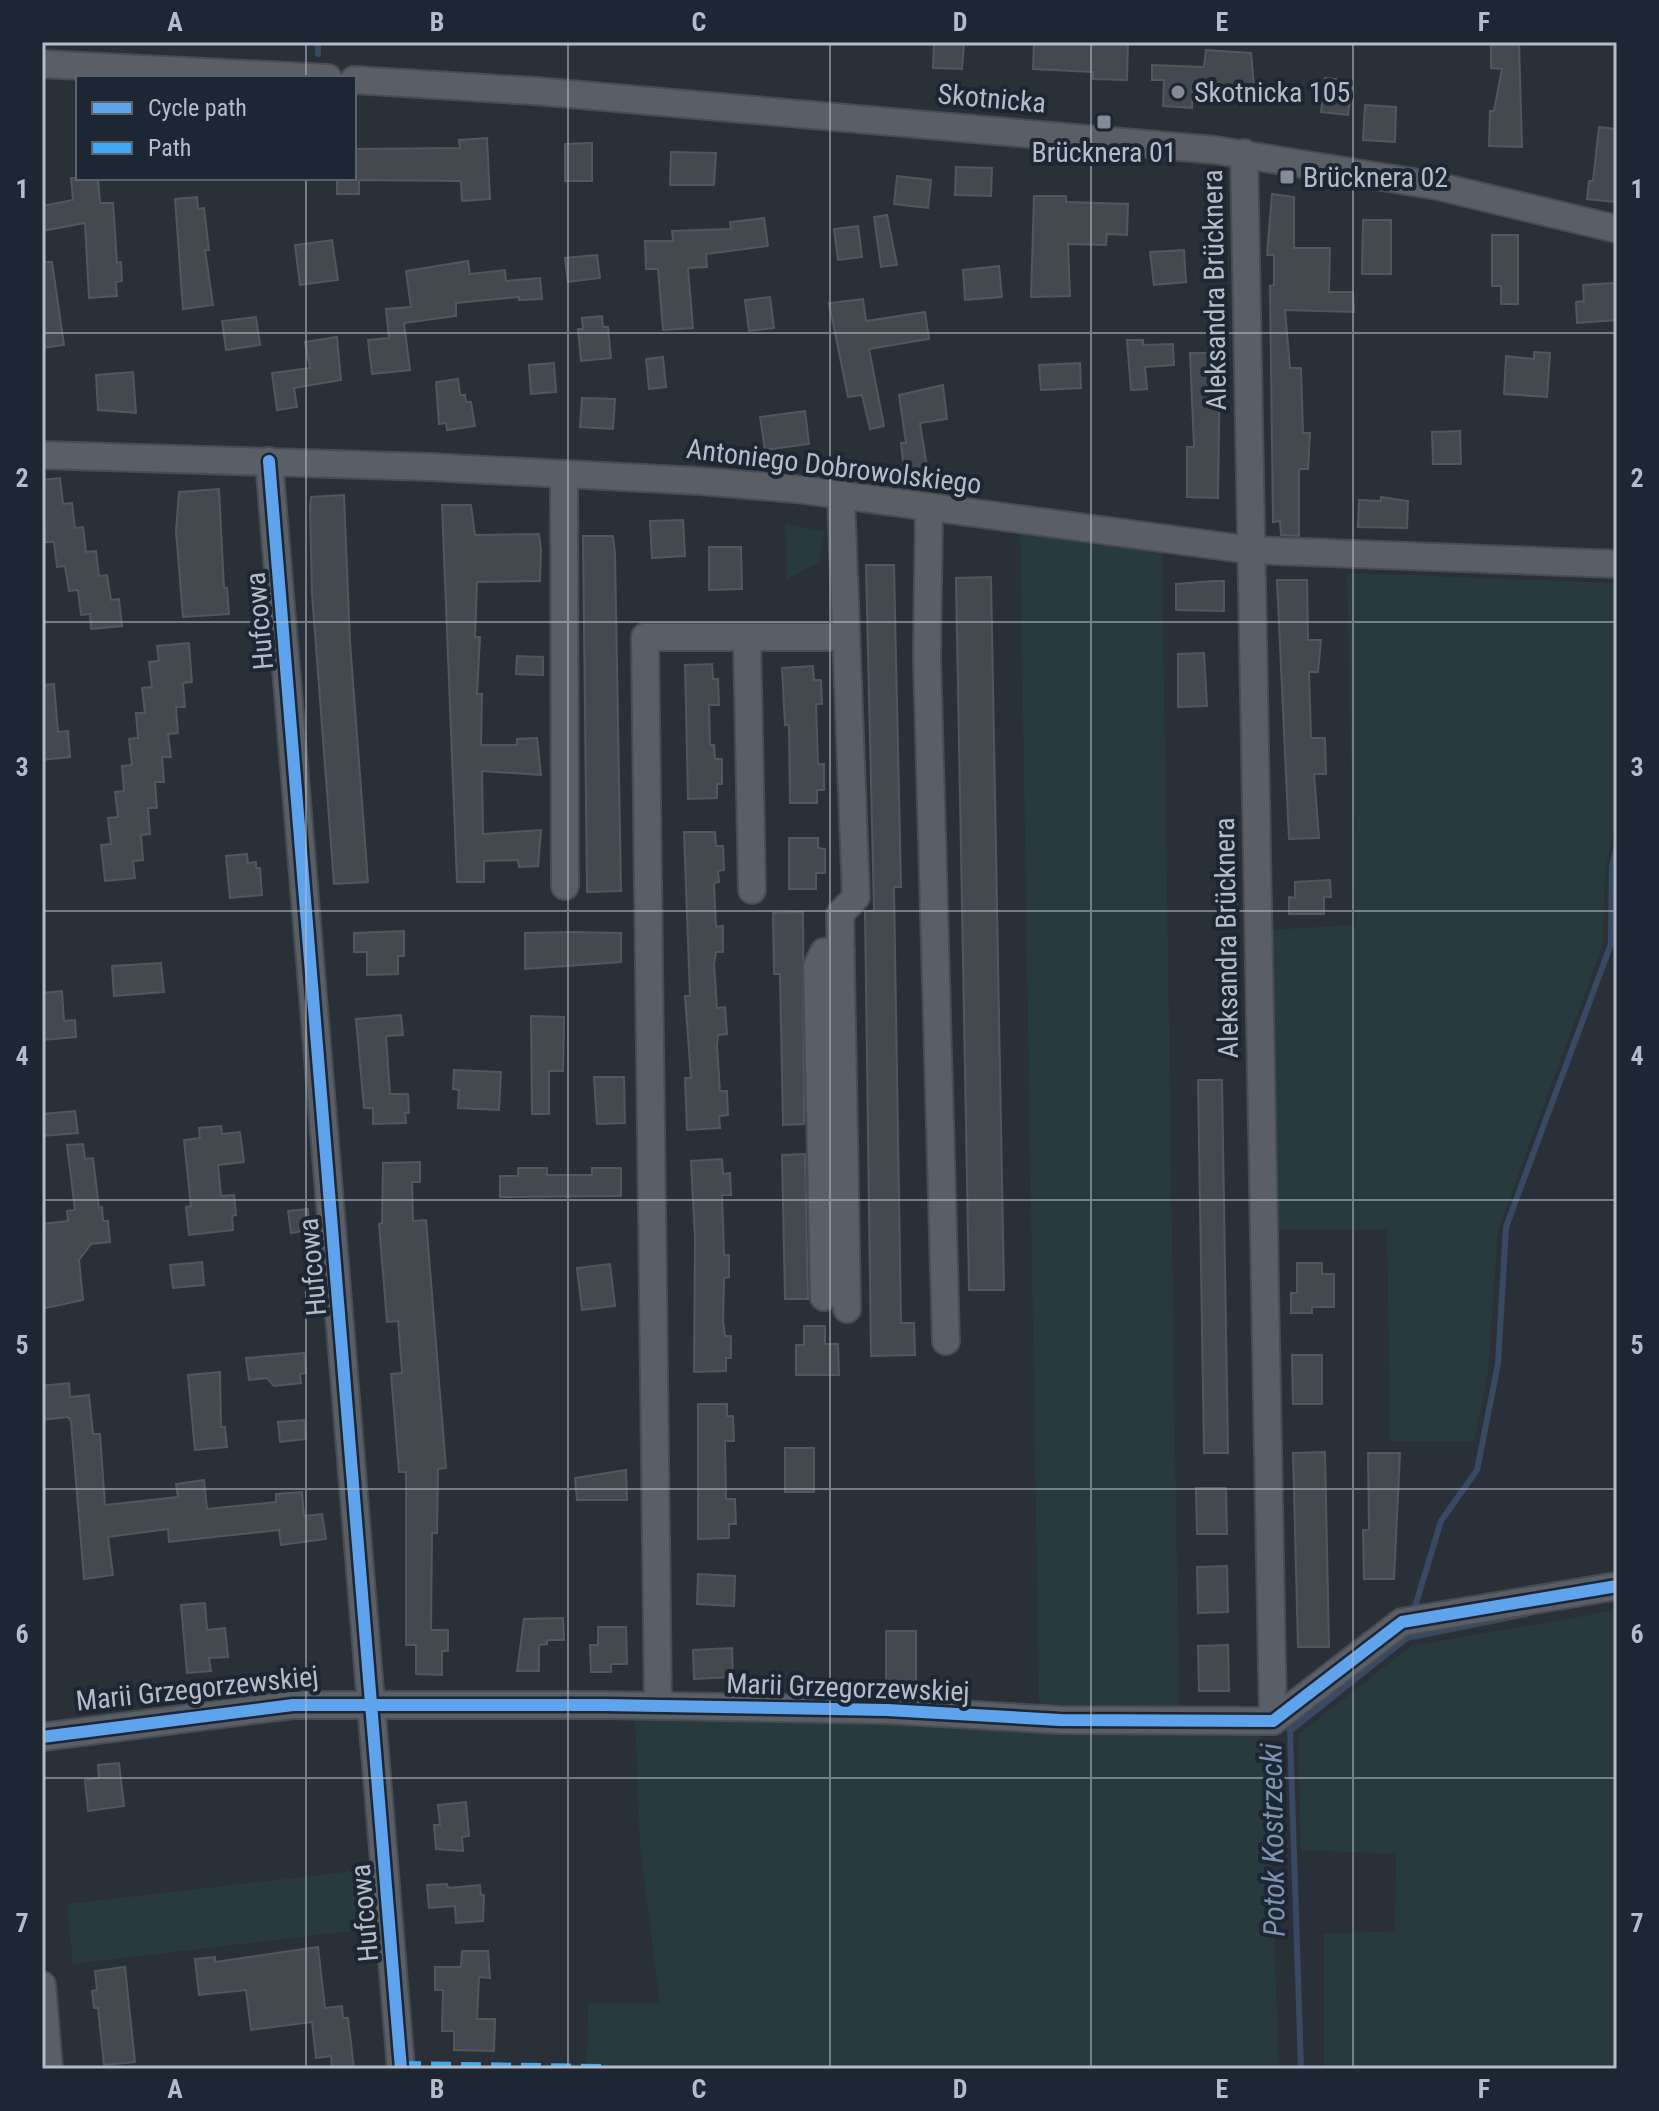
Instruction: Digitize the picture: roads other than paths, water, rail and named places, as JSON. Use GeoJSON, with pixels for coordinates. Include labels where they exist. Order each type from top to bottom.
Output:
{"type":"FeatureCollection","features":[{"type":"Feature","properties":{"kind":"street"},"geometry":{"type":"LineString","coordinates":[[42,64],[287,76]]}},
{"type":"Feature","properties":{"kind":"street","name":"Skotnicka"},"geometry":{"type":"LineString","coordinates":[[356,80],[535,91],[1244,153],[1437,186],[1617,229]]}},
{"type":"Feature","properties":{"kind":"street","name":"Aleksandra Brücknera"},"geometry":{"type":"LineString","coordinates":[[1244,153],[1273,1721]]}},
{"type":"Feature","properties":{"kind":"street","name":"Antoniego Dobrowolskiego"},"geometry":{"type":"LineString","coordinates":[[42,455],[564,474],[796,489],[1250,550],[1617,564]]}},
{"type":"Feature","properties":{"kind":"street","name":"Hufcowa"},"geometry":{"type":"LineString","coordinates":[[269,461],[401,2069]]}},
{"type":"Feature","properties":{"kind":"street"},"geometry":{"type":"LineString","coordinates":[[564,474],[565,886]]}},
{"type":"Feature","properties":{"kind":"street"},"geometry":{"type":"LineString","coordinates":[[835,1303],[840,914],[856,897],[841,497]]}},
{"type":"Feature","properties":{"kind":"street"},"geometry":{"type":"LineString","coordinates":[[929,508],[928,689],[946,1341]]}},
{"type":"Feature","properties":{"kind":"street"},"geometry":{"type":"LineString","coordinates":[[658,1706],[645,637],[846,637]]}},
{"type":"Feature","properties":{"kind":"street"},"geometry":{"type":"LineString","coordinates":[[747,637],[752,890]]}},
{"type":"Feature","properties":{"kind":"street"},"geometry":{"type":"LineString","coordinates":[[1273,1721],[1402,1622],[1617,1586]]}},
{"type":"Feature","properties":{"kind":"street","name":"Marii Grzegorzewskiej"},"geometry":{"type":"LineString","coordinates":[[42,1737],[293,1705],[371,1708],[658,1706],[887,1710],[1060,1720],[1273,1721]]}},
{"type":"Feature","properties":{"kind":"street"},"geometry":{"type":"LineString","coordinates":[[42,1985],[49,2069]]}},
{"type":"Feature","properties":{"kind":"waterway"},"geometry":{"type":"LineString","coordinates":[[318,42],[318,54]]}},
{"type":"Feature","properties":{"kind":"waterway"},"geometry":{"type":"LineString","coordinates":[[1413,1613],[1441,1521],[1477,1470],[1498,1364],[1506,1227],[1611,944],[1612,866],[1617,846]]}},
{"type":"Feature","properties":{"kind":"waterway","name":"Potok Kostrzecki"},"geometry":{"type":"LineString","coordinates":[[1301,2069],[1290,1731],[1407,1638],[1527,1614]]}},
{"type":"Feature","properties":{"kind":"place","name":"Skotnicka 105"},"geometry":{"type":"Point","coordinates":[1178,92]}},
{"type":"Feature","properties":{"kind":"place","name":"Brücknera 01"},"geometry":{"type":"Point","coordinates":[1104,122]}},
{"type":"Feature","properties":{"kind":"place","name":"Brücknera 02"},"geometry":{"type":"Point","coordinates":[1287,177]}}]}
